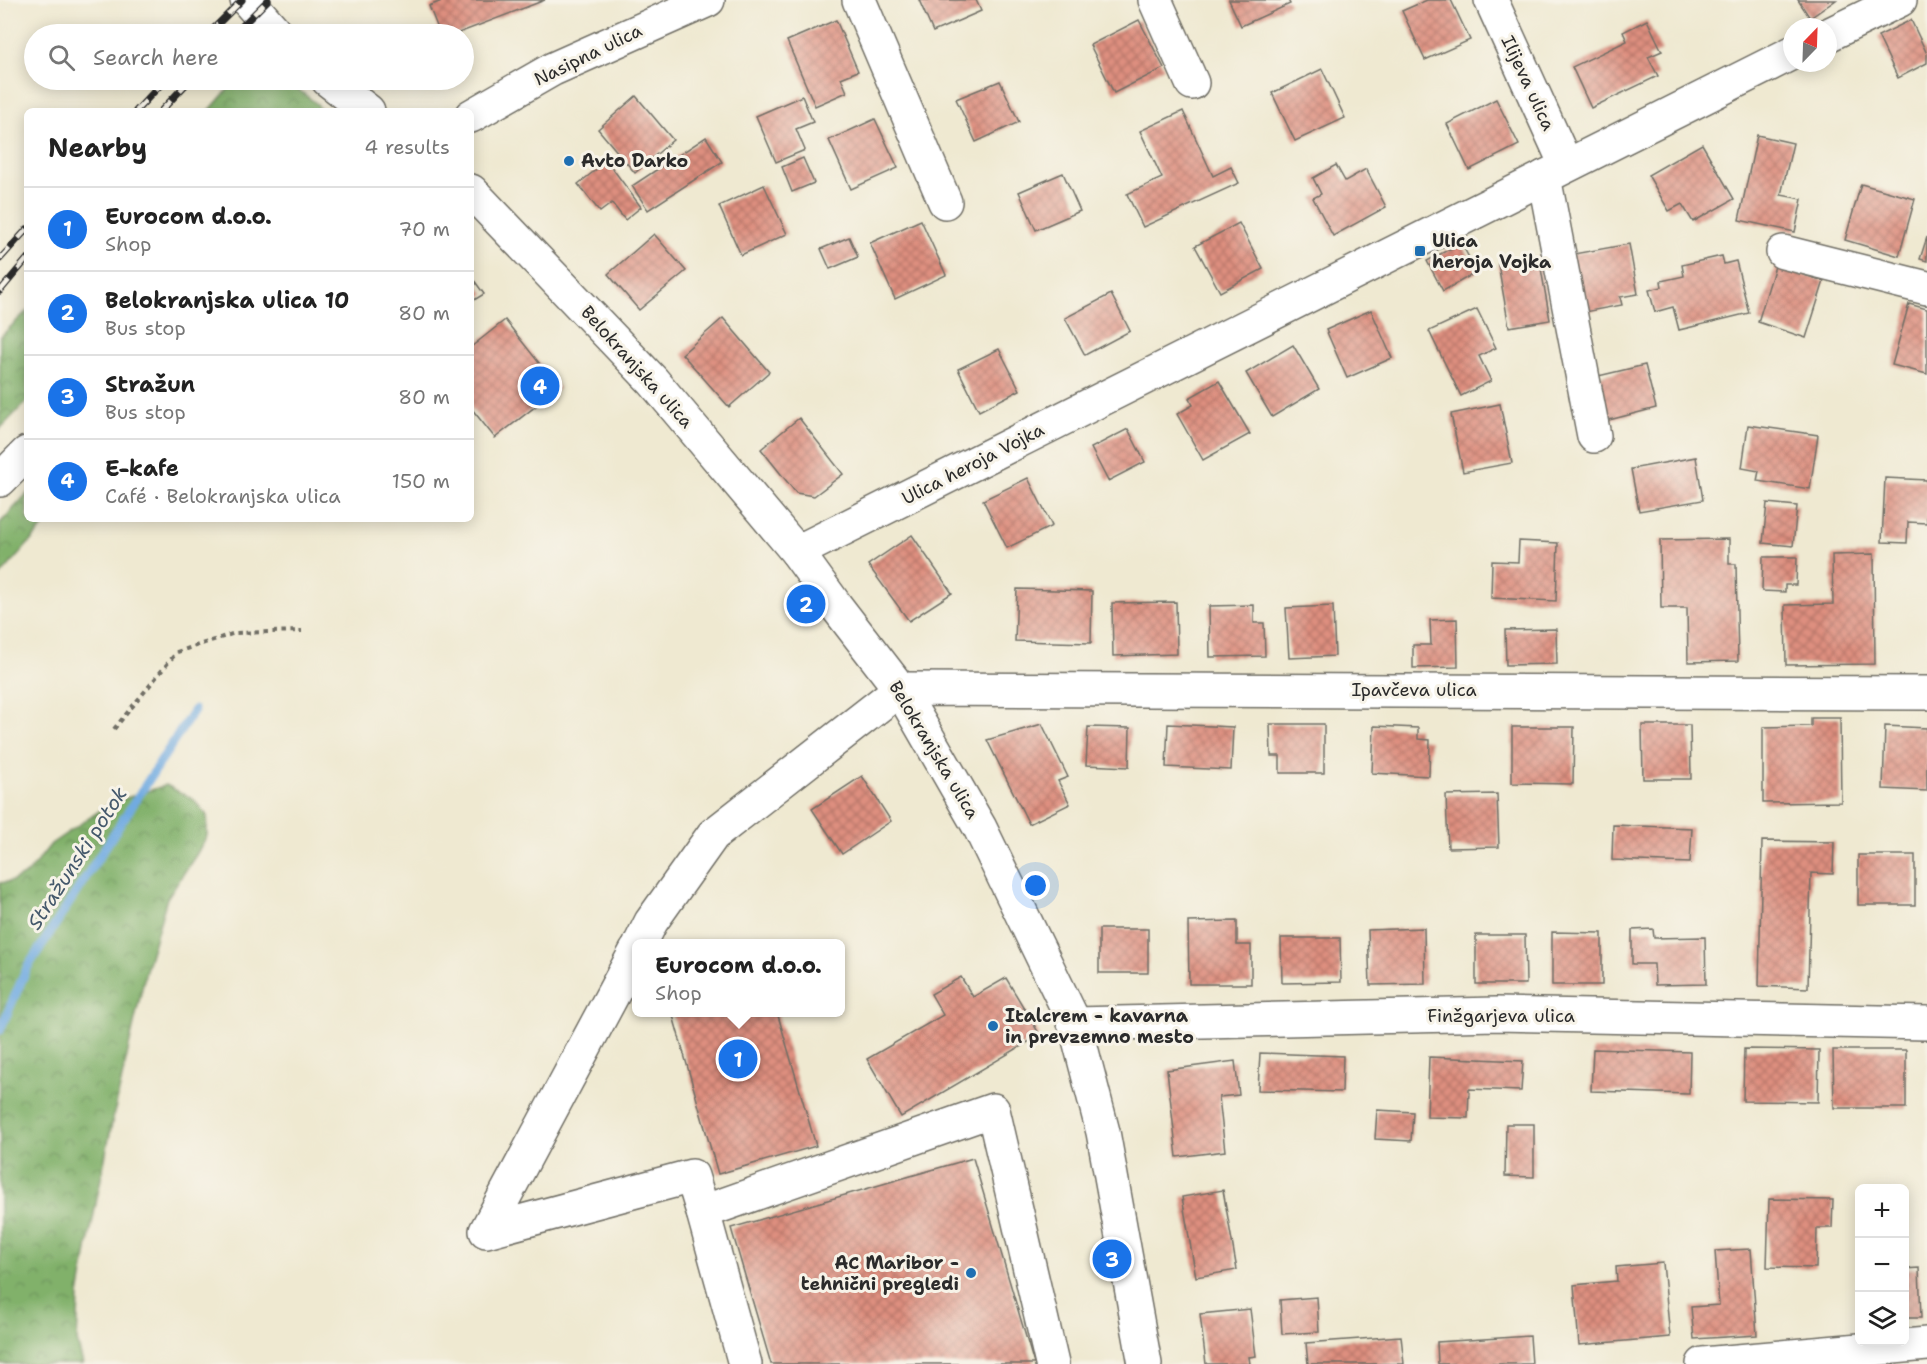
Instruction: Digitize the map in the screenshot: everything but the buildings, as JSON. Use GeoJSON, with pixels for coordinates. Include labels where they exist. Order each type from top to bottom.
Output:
{"type":"FeatureCollection","features":[{"type":"Feature","properties":{"kind":"street"},"geometry":{"type":"LineString","coordinates":[[247,0],[268,24]]}},
{"type":"Feature","properties":{"kind":"street","name":"Nasipna ulica"},"geometry":{"type":"LineString","coordinates":[[474,114],[553,69],[708,0]]}},
{"type":"Feature","properties":{"kind":"street"},"geometry":{"type":"LineString","coordinates":[[859,0],[945,202]]}},
{"type":"Feature","properties":{"kind":"street"},"geometry":{"type":"LineString","coordinates":[[1155,0],[1192,83]]}},
{"type":"Feature","properties":{"kind":"street","name":"Ilijeva ulica"},"geometry":{"type":"LineString","coordinates":[[1491,0],[1555,171],[1594,436]]}},
{"type":"Feature","properties":{"kind":"street"},"geometry":{"type":"LineString","coordinates":[[1837,32],[1900,0]]}},
{"type":"Feature","properties":{"kind":"street","name":"Ulica heroja Vojka"},"geometry":{"type":"LineString","coordinates":[[797,552],[1783,57]]}},
{"type":"Feature","properties":{"kind":"street"},"geometry":{"type":"LineString","coordinates":[[341,90],[364,108]]}},
{"type":"Feature","properties":{"kind":"street","name":"Belokranjska ulica"},"geometry":{"type":"LineString","coordinates":[[474,194],[653,381],[797,552],[900,689],[980,828],[1075,1024],[1103,1132],[1144,1364]]}},
{"type":"Feature","properties":{"kind":"street"},"geometry":{"type":"LineString","coordinates":[[1783,252],[1927,288]]}},
{"type":"Feature","properties":{"kind":"street"},"geometry":{"type":"LineString","coordinates":[[0,480],[24,456]]}},
{"type":"Feature","properties":{"kind":"street"},"geometry":{"type":"LineString","coordinates":[[642,939],[651,922],[713,835],[900,689]]}},
{"type":"Feature","properties":{"kind":"street","name":"Ipavčeva ulica"},"geometry":{"type":"LineString","coordinates":[[900,689],[1927,693]]}},
{"type":"Feature","properties":{"kind":"street"},"geometry":{"type":"LineString","coordinates":[[632,958],[486,1231],[692,1176],[745,1364]]}},
{"type":"Feature","properties":{"kind":"street","name":"Finžgarjeva ulica"},"geometry":{"type":"LineString","coordinates":[[1075,1024],[1496,1014],[1927,1023]]}},
{"type":"Feature","properties":{"kind":"street"},"geometry":{"type":"LineString","coordinates":[[703,1212],[993,1110],[1052,1364]]}},
{"type":"Feature","properties":{"kind":"street"},"geometry":{"type":"LineString","coordinates":[[1702,1364],[1773,1361],[1927,1344]]}},
{"type":"Feature","properties":{"kind":"path"},"geometry":{"type":"LineString","coordinates":[[114,729],[177,652],[235,633],[302,631]]}},
{"type":"Feature","properties":{"kind":"green space"},"geometry":{"type":"Polygon","coordinates":[[[227,90],[299,90],[319,108],[212,108],[227,90]]]}},
{"type":"Feature","properties":{"kind":"green space"},"geometry":{"type":"Polygon","coordinates":[[[24,314],[24,404],[0,429],[0,337],[24,314]]]}},
{"type":"Feature","properties":{"kind":"green space"},"geometry":{"type":"Polygon","coordinates":[[[24,497],[24,522],[47,522],[0,576],[0,523],[24,497]]]}},
{"type":"Feature","properties":{"kind":"green space"},"geometry":{"type":"Polygon","coordinates":[[[166,785],[193,799],[207,815],[207,836],[167,898],[146,970],[112,1123],[79,1296],[77,1341],[83,1364],[0,1364],[0,883],[13,881],[29,872],[51,844],[111,803],[166,785]]]}},
{"type":"Feature","properties":{"kind":"waterway","name":"Stražunski potok"},"geometry":{"type":"LineString","coordinates":[[0,1030],[27,968],[194,710]]}},
{"type":"Feature","properties":{"kind":"railway"},"geometry":{"type":"LineString","coordinates":[[218,24],[242,0]]}},
{"type":"Feature","properties":{"kind":"railway"},"geometry":{"type":"LineString","coordinates":[[244,24],[268,0]]}},
{"type":"Feature","properties":{"kind":"railway"},"geometry":{"type":"LineString","coordinates":[[139,108],[156,90]]}},
{"type":"Feature","properties":{"kind":"railway"},"geometry":{"type":"LineString","coordinates":[[164,108],[181,90]]}},
{"type":"Feature","properties":{"kind":"railway"},"geometry":{"type":"LineString","coordinates":[[0,259],[24,232]]}},
{"type":"Feature","properties":{"kind":"railway"},"geometry":{"type":"LineString","coordinates":[[0,291],[24,263]]}},
{"type":"Feature","properties":{"kind":"place","name":"Avto Darko"},"geometry":{"type":"Point","coordinates":[569,161]}},
{"type":"Feature","properties":{"kind":"place","name":"Ulica heroja Vojka"},"geometry":{"type":"Point","coordinates":[1420,251]}},
{"type":"Feature","properties":{"kind":"place","name":"E-kafe"},"geometry":{"type":"Point","coordinates":[540,386]}},
{"type":"Feature","properties":{"kind":"place","name":"Belokranjska ulica 10"},"geometry":{"type":"Point","coordinates":[806,604]}},
{"type":"Feature","properties":{"kind":"place","name":"Italcrem - kavarna in prevzemno mesto"},"geometry":{"type":"Point","coordinates":[993,1026]}},
{"type":"Feature","properties":{"kind":"place","name":"Eurocom d.o.o."},"geometry":{"type":"Point","coordinates":[738,1059]}},
{"type":"Feature","properties":{"kind":"place","name":"Stražun"},"geometry":{"type":"Point","coordinates":[1112,1259]}},
{"type":"Feature","properties":{"kind":"place","name":"AC Maribor - tehnični pregledi"},"geometry":{"type":"Point","coordinates":[971,1273]}}]}
